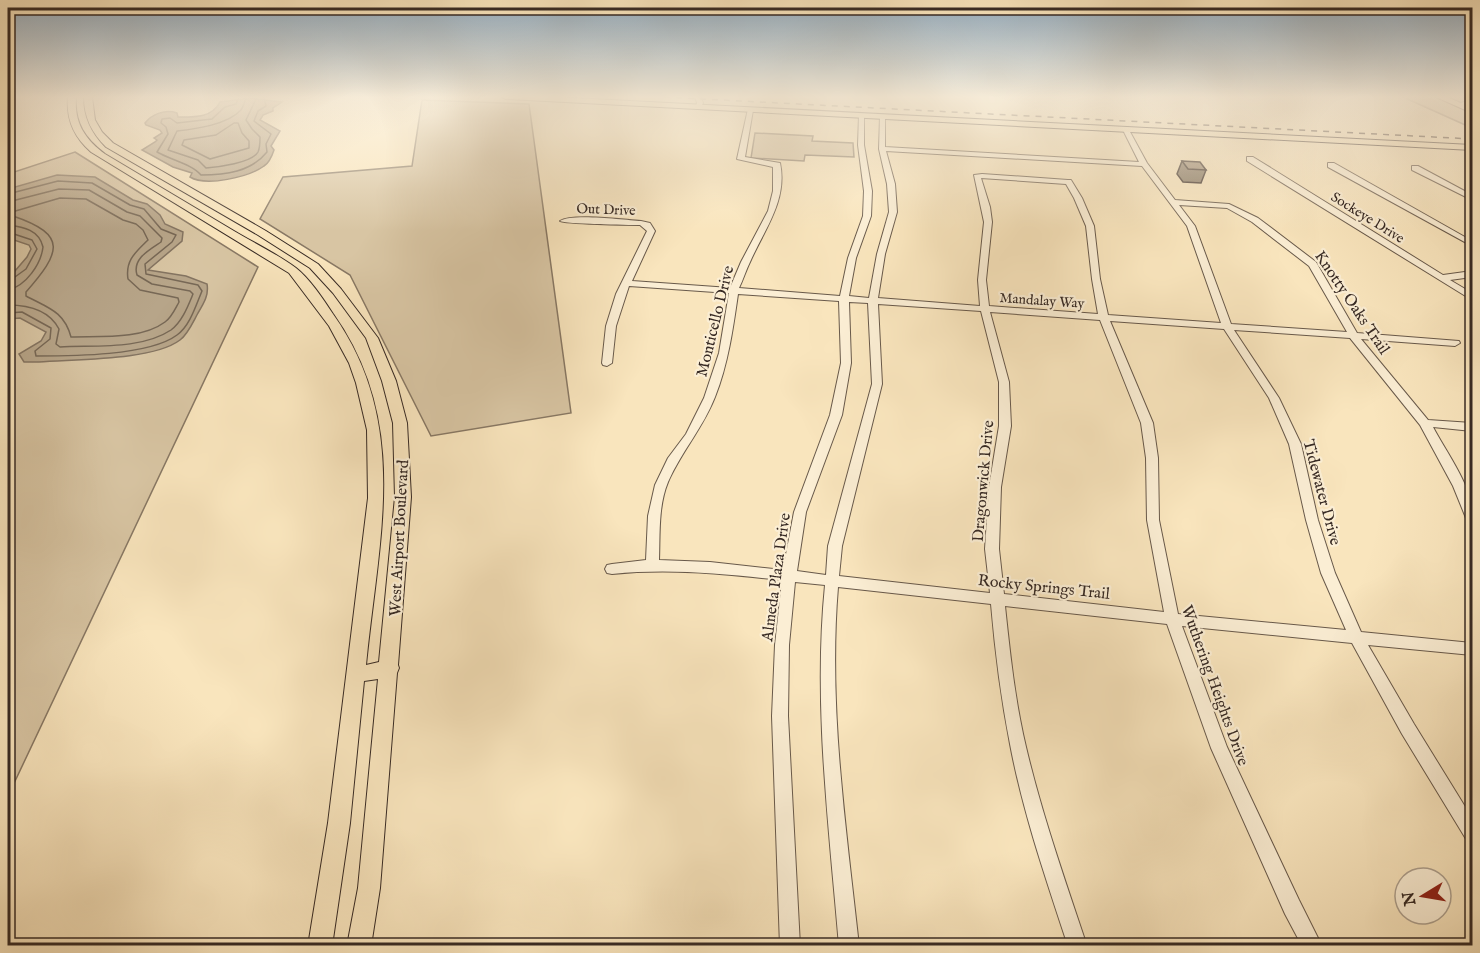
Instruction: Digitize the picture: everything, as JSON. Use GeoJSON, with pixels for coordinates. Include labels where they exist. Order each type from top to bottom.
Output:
{"type":"FeatureCollection","features":[{"type":"Feature","properties":{"kind":"main road","name":"West Airport Boulevard"},"geometry":{"type":"LineString","coordinates":[[84,141],[88,146],[293,271],[317,298],[348,344],[364,388],[374,432],[375,484],[332,883],[320,945]]}},
{"type":"Feature","properties":{"kind":"main road","name":"West Airport Boulevard"},"geometry":{"type":"LineString","coordinates":[[105,141],[121,154],[262,233],[314,266],[337,291],[372,338],[389,381],[400,423],[403,497],[390,668],[369,888],[359,945]]}},
{"type":"Feature","properties":{"kind":"main road"},"geometry":{"type":"LineString","coordinates":[[1347,141],[1473,148]]}},
{"type":"Feature","properties":{"kind":"main road"},"geometry":{"type":"LineString","coordinates":[[175,200],[192,194]]}},
{"type":"Feature","properties":{"kind":"main road"},"geometry":{"type":"LineString","coordinates":[[243,240],[262,233]]}},
{"type":"Feature","properties":{"kind":"main road"},"geometry":{"type":"LineString","coordinates":[[317,298],[337,291]]}},
{"type":"Feature","properties":{"kind":"main road"},"geometry":{"type":"LineString","coordinates":[[364,388],[389,381]]}},
{"type":"Feature","properties":{"kind":"main road"},"geometry":{"type":"LineString","coordinates":[[356,675],[390,668]]}},
{"type":"Feature","properties":{"kind":"street","name":"Monticello Drive"},"geometry":{"type":"LineString","coordinates":[[652,565],[654,516],[662,485],[674,458],[691,435],[709,398],[724,353],[734,291],[745,262],[772,211],[779,176],[778,167],[774,163],[741,159],[744,141]]}},
{"type":"Feature","properties":{"kind":"street","name":"Almeda Plaza Drive"},"geometry":{"type":"LineString","coordinates":[[790,945],[780,716],[782,645],[789,576],[800,512],[814,470],[833,425],[846,363],[843,298],[852,258],[867,216],[868,191],[861,141]]}},
{"type":"Feature","properties":{"kind":"street"},"geometry":{"type":"LineString","coordinates":[[849,945],[828,730],[831,580],[835,546],[877,384],[873,300],[881,254],[893,212],[891,184],[882,141]]}},
{"type":"Feature","properties":{"kind":"street","name":"Tidewater Drive"},"geometry":{"type":"LineString","coordinates":[[1132,141],[1144,164],[1191,225],[1201,249],[1215,299],[1227,327],[1274,398],[1295,444],[1312,520],[1328,573],[1356,637],[1408,729],[1473,833]]}},
{"type":"Feature","properties":{"kind":"street"},"geometry":{"type":"LineString","coordinates":[[882,149],[1144,164]]}},
{"type":"Feature","properties":{"kind":"street","name":"Sockeye Drive"},"geometry":{"type":"LineString","coordinates":[[1250,159],[1473,297]]}},
{"type":"Feature","properties":{"kind":"street"},"geometry":{"type":"LineString","coordinates":[[1331,165],[1473,244]]}},
{"type":"Feature","properties":{"kind":"street"},"geometry":{"type":"LineString","coordinates":[[1415,168],[1473,198]]}},
{"type":"Feature","properties":{"kind":"street","name":"Dragonwick Drive"},"geometry":{"type":"LineString","coordinates":[[996,176],[977,177],[988,222],[982,280],[985,310],[1004,382],[1005,426],[995,487],[992,549],[1004,665],[1018,746],[1044,846],[1078,945]]}},
{"type":"Feature","properties":{"kind":"street","name":"Wuthering Heights Drive"},"geometry":{"type":"LineString","coordinates":[[996,176],[1059,180],[1070,184],[1090,226],[1096,279],[1104,318],[1148,423],[1152,458],[1153,520],[1172,619],[1220,748],[1292,907],[1313,945]]}},
{"type":"Feature","properties":{"kind":"street","name":"Knotty Oaks Trail"},"geometry":{"type":"LineString","coordinates":[[1175,202],[1229,206],[1255,220],[1313,264],[1355,338],[1425,423],[1459,486],[1473,518]]}},
{"type":"Feature","properties":{"kind":"street","name":"Out Drive"},"geometry":{"type":"LineString","coordinates":[[564,221],[596,220],[647,225],[651,231],[626,283]]}},
{"type":"Feature","properties":{"kind":"street"},"geometry":{"type":"LineString","coordinates":[[1442,278],[1473,274]]}},
{"type":"Feature","properties":{"kind":"street","name":"Mandalay Way"},"geometry":{"type":"LineString","coordinates":[[626,283],[1355,338],[1455,343]]}},
{"type":"Feature","properties":{"kind":"street"},"geometry":{"type":"LineString","coordinates":[[607,363],[611,326],[626,283]]}},
{"type":"Feature","properties":{"kind":"street"},"geometry":{"type":"LineString","coordinates":[[1425,423],[1473,427]]}},
{"type":"Feature","properties":{"kind":"street","name":"Rocky Springs Trail"},"geometry":{"type":"LineString","coordinates":[[612,569],[652,565],[710,567],[1172,619],[1473,649]]}},
{"type":"Feature","properties":{"kind":"shaded area"},"geometry":{"type":"Polygon","coordinates":[[[416,141],[534,141],[571,413],[431,436],[350,275],[260,219],[283,177],[412,166],[416,141]]]}},
{"type":"Feature","properties":{"kind":"shaded area"},"geometry":{"type":"Polygon","coordinates":[[[754,141],[853,143],[854,157],[805,155],[804,161],[751,158],[754,141]]]}},
{"type":"Feature","properties":{"kind":"shaded area"},"geometry":{"type":"Polygon","coordinates":[[[75,152],[258,267],[8,796],[8,174],[75,152]]]}},
{"type":"Feature","properties":{"kind":"water"},"geometry":{"type":"Polygon","coordinates":[[[274,141],[271,146],[274,150],[266,165],[257,170],[238,177],[206,181],[190,177],[192,173],[173,167],[142,150],[155,142],[274,141]]]}},
{"type":"Feature","properties":{"kind":"water"},"geometry":{"type":"Polygon","coordinates":[[[57,175],[95,177],[133,200],[147,204],[160,215],[165,224],[183,232],[182,241],[148,270],[186,276],[207,284],[204,302],[188,331],[180,340],[151,352],[132,355],[24,362],[19,354],[41,341],[46,332],[20,318],[8,319],[8,279],[31,249],[29,245],[8,238],[8,189],[57,175]]]}},
{"type":"Feature","properties":{"kind":"building"},"geometry":{"type":"Polygon","coordinates":[[[1182,161],[1200,162],[1206,170],[1188,169],[1182,161]]]}}]}
